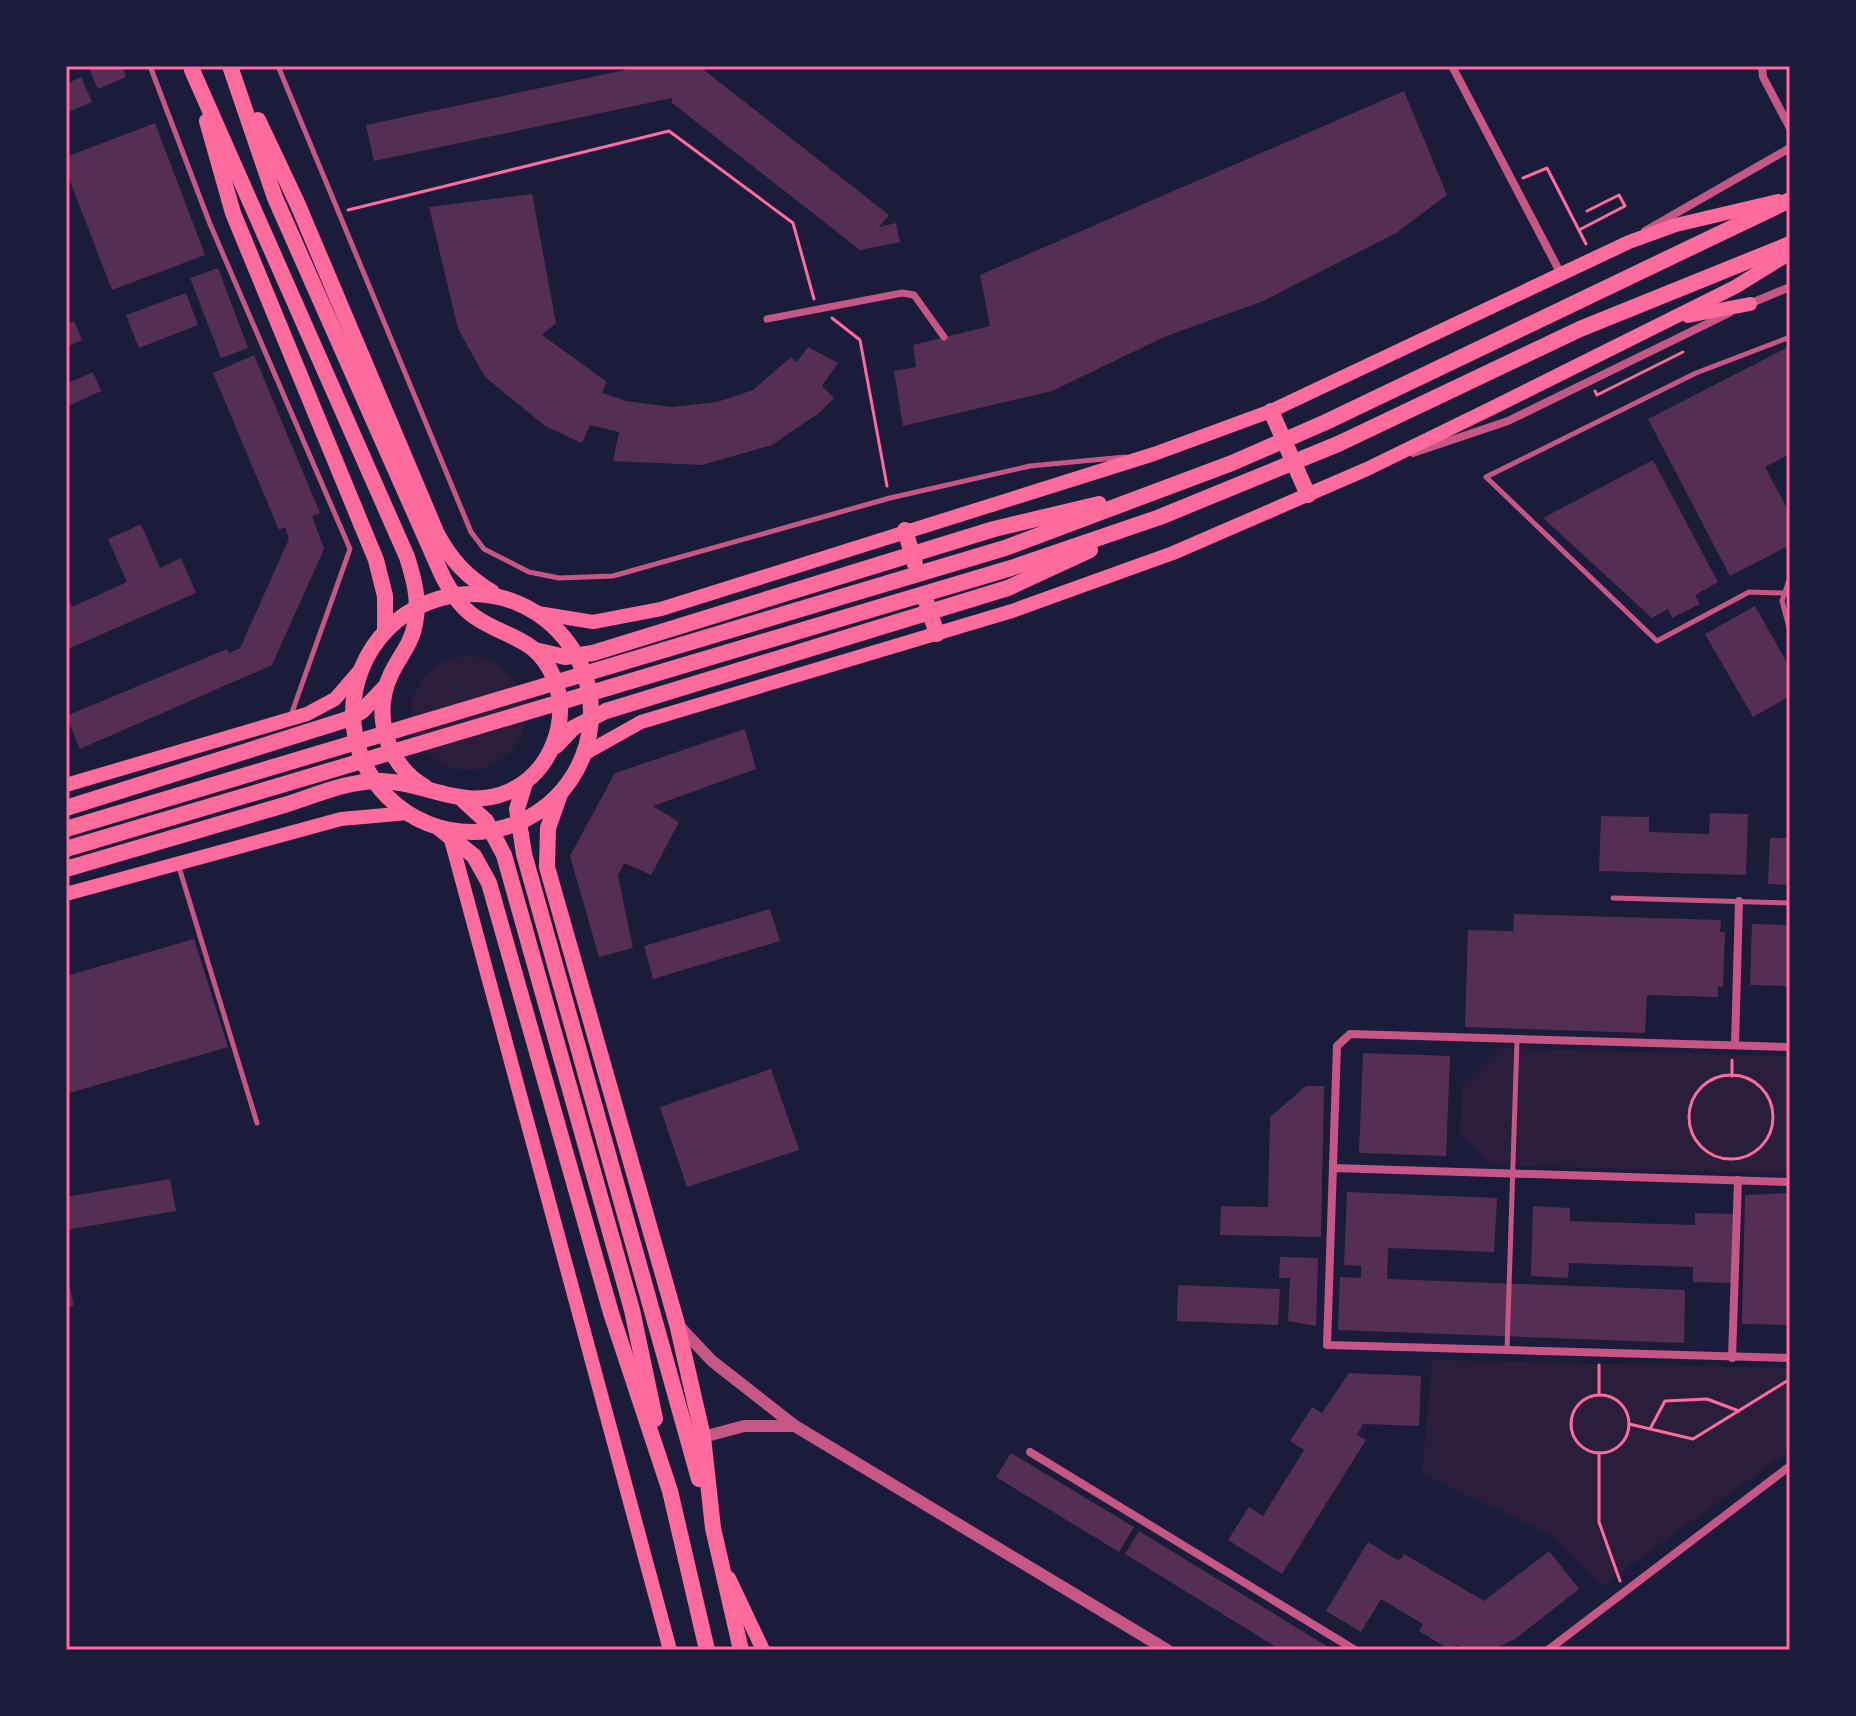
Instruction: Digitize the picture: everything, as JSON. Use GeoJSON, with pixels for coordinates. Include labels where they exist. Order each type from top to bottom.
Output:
{"type":"FeatureCollection","features":[{"type":"Feature","properties":{"kind":"main road"},"geometry":{"type":"LineString","coordinates":[[231,66],[275,198],[451,592],[473,616],[521,638],[535,650],[554,678],[559,695],[558,729],[546,760]]}},
{"type":"Feature","properties":{"kind":"main road"},"geometry":{"type":"LineString","coordinates":[[231,66],[298,205],[449,556],[501,597],[538,613],[575,621],[612,621],[1154,454],[1271,411],[1629,242],[1676,225],[1790,199]]}},
{"type":"Feature","properties":{"kind":"main road"},"geometry":{"type":"LineString","coordinates":[[192,68],[233,213],[383,580],[385,630]]}},
{"type":"Feature","properties":{"kind":"main road"},"geometry":{"type":"LineString","coordinates":[[66,808],[348,719],[374,701],[386,686],[415,626],[412,574],[256,209],[192,68]]}},
{"type":"Feature","properties":{"kind":"main road"},"geometry":{"type":"LineString","coordinates":[[66,829],[1005,548],[1171,487],[1326,422],[1790,199]]}},
{"type":"Feature","properties":{"kind":"main road"},"geometry":{"type":"LineString","coordinates":[[66,869],[360,783],[398,783],[463,800],[496,796],[525,783],[573,728],[606,711],[1008,588],[1160,517],[1338,444],[1580,329],[1790,244]]}},
{"type":"Feature","properties":{"kind":"main road"},"geometry":{"type":"LineString","coordinates":[[584,754],[641,722],[937,634],[1145,564],[1367,469],[1735,287],[1790,253]]}},
{"type":"Feature","properties":{"kind":"main road"},"geometry":{"type":"LineString","coordinates":[[1668,320],[1750,304]]}},
{"type":"Feature","properties":{"kind":"main road"},"geometry":{"type":"LineString","coordinates":[[1271,411],[1308,495]]}},
{"type":"Feature","properties":{"kind":"main road"},"geometry":{"type":"LineString","coordinates":[[535,650],[565,657],[593,653],[994,529],[1171,487]]}},
{"type":"Feature","properties":{"kind":"main road"},"geometry":{"type":"LineString","coordinates":[[66,849],[1011,568],[1160,517]]}},
{"type":"Feature","properties":{"kind":"main road"},"geometry":{"type":"LineString","coordinates":[[905,530],[937,634]]}},
{"type":"Feature","properties":{"kind":"main road"},"geometry":{"type":"LineString","coordinates":[[66,785],[289,719],[335,699],[360,670],[385,630],[414,608],[434,599],[478,593],[501,597]]}},
{"type":"Feature","properties":{"kind":"main road"},"geometry":{"type":"LineString","coordinates":[[538,613],[568,641],[587,679],[592,719],[584,754],[560,794],[548,828],[551,883],[677,1324],[703,1437],[713,1528]]}},
{"type":"Feature","properties":{"kind":"main road"},"geometry":{"type":"LineString","coordinates":[[360,670],[352,709],[359,755],[372,779],[408,813],[445,832],[474,856],[489,883],[611,1313],[670,1491]]}},
{"type":"Feature","properties":{"kind":"main road"},"geometry":{"type":"LineString","coordinates":[[386,686],[383,722],[386,740],[405,771],[434,792]]}},
{"type":"Feature","properties":{"kind":"main road"},"geometry":{"type":"LineString","coordinates":[[525,783],[517,809],[521,841],[713,1528],[741,1650]]}},
{"type":"Feature","properties":{"kind":"main road"},"geometry":{"type":"LineString","coordinates":[[445,832],[494,830],[520,822],[560,794]]}},
{"type":"Feature","properties":{"kind":"main road"},"geometry":{"type":"LineString","coordinates":[[463,800],[486,821],[504,855],[632,1310],[707,1650]]}},
{"type":"Feature","properties":{"kind":"main road"},"geometry":{"type":"LineString","coordinates":[[66,894],[341,819],[408,813]]}},
{"type":"Feature","properties":{"kind":"main road"},"geometry":{"type":"LineString","coordinates":[[445,832],[670,1650]]}},
{"type":"Feature","properties":{"kind":"main road"},"geometry":{"type":"LineString","coordinates":[[720,1557],[763,1650]]}},
{"type":"Feature","properties":{"kind":"street"},"geometry":{"type":"LineString","coordinates":[[1452,66],[1516,182],[1561,274]]}},
{"type":"Feature","properties":{"kind":"street"},"geometry":{"type":"LineString","coordinates":[[1762,66],[1763,77],[1790,128]]}},
{"type":"Feature","properties":{"kind":"street"},"geometry":{"type":"LineString","coordinates":[[1629,242],[1790,148]]}},
{"type":"Feature","properties":{"kind":"street"},"geometry":{"type":"LineString","coordinates":[[1367,469],[1508,421],[1790,287]]}},
{"type":"Feature","properties":{"kind":"street"},"geometry":{"type":"LineString","coordinates":[[767,319],[902,293],[914,295],[944,337]]}},
{"type":"Feature","properties":{"kind":"street"},"geometry":{"type":"LineString","coordinates":[[1734,1045],[1739,901]]}},
{"type":"Feature","properties":{"kind":"street"},"geometry":{"type":"LineString","coordinates":[[1790,1047],[1350,1034],[1337,1046],[1327,1345],[1790,1358]]}},
{"type":"Feature","properties":{"kind":"street"},"geometry":{"type":"LineString","coordinates":[[1333,1168],[1790,1182]]}},
{"type":"Feature","properties":{"kind":"street"},"geometry":{"type":"LineString","coordinates":[[1732,1358],[1738,1180]]}},
{"type":"Feature","properties":{"kind":"street"},"geometry":{"type":"LineString","coordinates":[[677,1324],[712,1361],[795,1426],[1167,1650]]}},
{"type":"Feature","properties":{"kind":"street"},"geometry":{"type":"LineString","coordinates":[[703,1437],[744,1426],[795,1426]]}},
{"type":"Feature","properties":{"kind":"street"},"geometry":{"type":"LineString","coordinates":[[1030,1452],[1355,1650]]}},
{"type":"Feature","properties":{"kind":"street"},"geometry":{"type":"LineString","coordinates":[[1548,1650],[1790,1466]]}},
{"type":"Feature","properties":{"kind":"lane"},"geometry":{"type":"LineString","coordinates":[[150,66],[210,224],[350,549],[289,719]]}},
{"type":"Feature","properties":{"kind":"lane"},"geometry":{"type":"LineString","coordinates":[[278,66],[471,532],[484,549],[505,563],[559,578],[613,576],[890,498],[1030,466],[1154,454]]}},
{"type":"Feature","properties":{"kind":"lane"},"geometry":{"type":"LineString","coordinates":[[1783,593],[1749,592],[1657,641],[1486,477],[1696,373],[1790,337]]}},
{"type":"Feature","properties":{"kind":"lane"},"geometry":{"type":"LineString","coordinates":[[1790,577],[1783,593],[1782,610],[1790,631]]}},
{"type":"Feature","properties":{"kind":"lane"},"geometry":{"type":"LineString","coordinates":[[177,862],[257,1123]]}},
{"type":"Feature","properties":{"kind":"lane"},"geometry":{"type":"LineString","coordinates":[[1613,898],[1790,903]]}},
{"type":"Feature","properties":{"kind":"lane"},"geometry":{"type":"LineString","coordinates":[[1506,1351],[1517,1039]]}},
{"type":"Feature","properties":{"kind":"path"},"geometry":{"type":"LineString","coordinates":[[337,212],[669,131],[793,223],[801,261],[817,306]]}},
{"type":"Feature","properties":{"kind":"path"},"geometry":{"type":"LineString","coordinates":[[1516,182],[1547,168],[1579,230],[1625,206],[1619,195],[1587,211]]}},
{"type":"Feature","properties":{"kind":"path"},"geometry":{"type":"LineString","coordinates":[[828,315],[860,340],[890,498]]}},
{"type":"Feature","properties":{"kind":"path"},"geometry":{"type":"LineString","coordinates":[[1597,395],[1684,351]]}},
{"type":"Feature","properties":{"kind":"path"},"geometry":{"type":"LineString","coordinates":[[1732,1076],[1734,1045]]}},
{"type":"Feature","properties":{"kind":"path"},"geometry":{"type":"LineString","coordinates":[[1732,1076],[1743,1077],[1761,1088],[1773,1118],[1767,1139],[1760,1147],[1741,1158],[1730,1159],[1709,1153],[1701,1146],[1694,1138],[1689,1117],[1691,1106],[1702,1087],[1732,1076]]}},
{"type":"Feature","properties":{"kind":"path"},"geometry":{"type":"LineString","coordinates":[[1599,1365],[1599,1395]]}},
{"type":"Feature","properties":{"kind":"path"},"geometry":{"type":"LineString","coordinates":[[1629,1424],[1693,1439],[1790,1379]]}},
{"type":"Feature","properties":{"kind":"path"},"geometry":{"type":"LineString","coordinates":[[1599,1395],[1617,1400],[1629,1424],[1627,1433],[1616,1448],[1599,1453],[1581,1446],[1571,1429],[1574,1409],[1589,1397],[1599,1395]]}},
{"type":"Feature","properties":{"kind":"path"},"geometry":{"type":"LineString","coordinates":[[1650,1429],[1665,1401],[1707,1399],[1739,1411]]}},
{"type":"Feature","properties":{"kind":"path"},"geometry":{"type":"LineString","coordinates":[[1599,1453],[1599,1522],[1623,1593]]}},
{"type":"Feature","properties":{"kind":"shaded area"},"geometry":{"type":"Polygon","coordinates":[[[468,656],[490,661],[508,673],[520,691],[525,713],[520,735],[508,753],[490,765],[468,770],[446,765],[428,753],[416,735],[411,713],[416,691],[428,673],[446,661],[468,656]]]}},
{"type":"Feature","properties":{"kind":"shaded area"},"geometry":{"type":"Polygon","coordinates":[[[1500,1048],[1790,1056],[1790,1174],[1492,1165],[1460,1133],[1462,1086],[1500,1048]]]}},
{"type":"Feature","properties":{"kind":"shaded area"},"geometry":{"type":"Polygon","coordinates":[[[1432,1360],[1790,1368],[1790,1450],[1602,1586],[1552,1536],[1422,1474],[1432,1360]]]}},
{"type":"Feature","properties":{"kind":"building"},"geometry":{"type":"Polygon","coordinates":[[[88,66],[122,66],[126,77],[98,89],[88,66]]]}},
{"type":"Feature","properties":{"kind":"building"},"geometry":{"type":"Polygon","coordinates":[[[644,66],[700,67],[889,215],[879,227],[896,223],[900,242],[860,250],[672,103],[672,98],[374,161],[366,125],[644,66]]]}},
{"type":"Feature","properties":{"kind":"building"},"geometry":{"type":"Polygon","coordinates":[[[81,77],[92,102],[66,113],[66,84],[81,77]]]}},
{"type":"Feature","properties":{"kind":"building"},"geometry":{"type":"Polygon","coordinates":[[[1404,91],[1447,195],[1396,233],[1263,301],[1164,337],[1052,391],[903,426],[894,371],[916,367],[913,345],[990,326],[980,275],[1404,91]]]}},
{"type":"Feature","properties":{"kind":"building"},"geometry":{"type":"Polygon","coordinates":[[[155,123],[205,255],[112,290],[66,171],[66,157],[155,123]]]}},
{"type":"Feature","properties":{"kind":"building"},"geometry":{"type":"Polygon","coordinates":[[[532,194],[556,323],[542,335],[607,382],[602,393],[626,401],[671,407],[717,402],[753,390],[791,357],[797,362],[808,347],[838,363],[822,386],[834,398],[819,413],[772,445],[702,465],[613,461],[619,432],[590,425],[582,443],[545,426],[485,377],[458,329],[429,207],[532,194]]]}},
{"type":"Feature","properties":{"kind":"building"},"geometry":{"type":"Polygon","coordinates":[[[218,268],[248,348],[221,358],[190,278],[218,268]]]}},
{"type":"Feature","properties":{"kind":"building"},"geometry":{"type":"Polygon","coordinates":[[[186,293],[198,325],[139,348],[126,315],[186,293]]]}},
{"type":"Feature","properties":{"kind":"building"},"geometry":{"type":"Polygon","coordinates":[[[74,321],[82,340],[66,347],[66,324],[74,321]]]}},
{"type":"Feature","properties":{"kind":"building"},"geometry":{"type":"Polygon","coordinates":[[[1790,346],[1790,454],[1765,467],[1790,514],[1790,545],[1730,576],[1648,419],[1790,346]]]}},
{"type":"Feature","properties":{"kind":"building"},"geometry":{"type":"Polygon","coordinates":[[[254,355],[320,513],[312,516],[324,549],[272,665],[80,749],[66,716],[227,649],[229,653],[240,648],[289,539],[285,527],[279,530],[213,373],[254,355]]]}},
{"type":"Feature","properties":{"kind":"building"},"geometry":{"type":"Polygon","coordinates":[[[93,372],[101,391],[66,407],[66,384],[93,372]]]}},
{"type":"Feature","properties":{"kind":"building"},"geometry":{"type":"Polygon","coordinates":[[[1653,460],[1718,582],[1695,595],[1700,604],[1672,618],[1668,609],[1652,618],[1543,518],[1653,460]]]}},
{"type":"Feature","properties":{"kind":"building"},"geometry":{"type":"Polygon","coordinates":[[[141,524],[160,568],[181,558],[196,593],[66,650],[66,593],[72,607],[127,582],[108,539],[141,524]]]}},
{"type":"Feature","properties":{"kind":"building"},"geometry":{"type":"Polygon","coordinates":[[[1755,606],[1790,668],[1790,696],[1753,717],[1705,634],[1755,606]]]}},
{"type":"Feature","properties":{"kind":"building"},"geometry":{"type":"Polygon","coordinates":[[[745,729],[756,769],[653,806],[679,822],[651,875],[624,863],[618,876],[633,948],[599,957],[570,856],[615,773],[745,729]]]}},
{"type":"Feature","properties":{"kind":"building"},"geometry":{"type":"Polygon","coordinates":[[[1710,813],[1748,814],[1746,875],[1599,871],[1601,816],[1649,817],[1649,832],[1709,834],[1710,813]]]}},
{"type":"Feature","properties":{"kind":"building"},"geometry":{"type":"Polygon","coordinates":[[[1770,838],[1790,838],[1790,885],[1768,884],[1770,838]]]}},
{"type":"Feature","properties":{"kind":"building"},"geometry":{"type":"Polygon","coordinates":[[[770,909],[780,941],[653,979],[644,946],[770,909]]]}},
{"type":"Feature","properties":{"kind":"building"},"geometry":{"type":"Polygon","coordinates":[[[1514,914],[1721,920],[1720,932],[1725,932],[1723,987],[1718,986],[1718,997],[1647,995],[1645,1033],[1465,1027],[1468,930],[1513,931],[1514,914]]]}},
{"type":"Feature","properties":{"kind":"building"},"geometry":{"type":"Polygon","coordinates":[[[1752,924],[1790,925],[1790,986],[1750,985],[1752,924]]]}},
{"type":"Feature","properties":{"kind":"building"},"geometry":{"type":"Polygon","coordinates":[[[194,939],[228,1047],[66,1094],[66,976],[194,939]]]}},
{"type":"Feature","properties":{"kind":"building"},"geometry":{"type":"Polygon","coordinates":[[[1363,1053],[1450,1056],[1446,1156],[1359,1153],[1363,1053]]]}},
{"type":"Feature","properties":{"kind":"building"},"geometry":{"type":"Polygon","coordinates":[[[771,1069],[799,1150],[687,1187],[660,1107],[771,1069]]]}},
{"type":"Feature","properties":{"kind":"building"},"geometry":{"type":"Polygon","coordinates":[[[1306,1086],[1324,1086],[1321,1237],[1220,1235],[1221,1206],[1268,1207],[1270,1117],[1306,1086]]]}},
{"type":"Feature","properties":{"kind":"building"},"geometry":{"type":"Polygon","coordinates":[[[170,1179],[176,1211],[66,1230],[66,1197],[170,1179]]]}},
{"type":"Feature","properties":{"kind":"building"},"geometry":{"type":"Polygon","coordinates":[[[1347,1192],[1497,1198],[1494,1252],[1388,1248],[1387,1279],[1685,1290],[1684,1343],[1338,1330],[1340,1277],[1361,1278],[1361,1266],[1344,1265],[1347,1192]]]}},
{"type":"Feature","properties":{"kind":"building"},"geometry":{"type":"Polygon","coordinates":[[[1790,1193],[1789,1325],[1742,1324],[1745,1195],[1790,1193]]]}},
{"type":"Feature","properties":{"kind":"building"},"geometry":{"type":"Polygon","coordinates":[[[1533,1206],[1570,1208],[1570,1221],[1695,1225],[1695,1213],[1733,1214],[1731,1283],[1693,1282],[1693,1267],[1569,1263],[1568,1278],[1531,1276],[1533,1206]]]}},
{"type":"Feature","properties":{"kind":"building"},"geometry":{"type":"Polygon","coordinates":[[[1280,1257],[1318,1258],[1316,1326],[1288,1321],[1290,1278],[1279,1278],[1280,1257]]]}},
{"type":"Feature","properties":{"kind":"building"},"geometry":{"type":"Polygon","coordinates":[[[66,1268],[74,1305],[66,1307],[66,1268]]]}},
{"type":"Feature","properties":{"kind":"building"},"geometry":{"type":"Polygon","coordinates":[[[1178,1285],[1280,1289],[1278,1325],[1177,1321],[1178,1285]]]}},
{"type":"Feature","properties":{"kind":"building"},"geometry":{"type":"Polygon","coordinates":[[[1349,1373],[1421,1376],[1419,1426],[1363,1424],[1357,1435],[1366,1440],[1282,1574],[1228,1540],[1249,1507],[1263,1516],[1304,1450],[1290,1441],[1312,1407],[1322,1413],[1349,1373]]]}},
{"type":"Feature","properties":{"kind":"building"},"geometry":{"type":"Polygon","coordinates":[[[1011,1453],[1134,1527],[1119,1552],[996,1477],[1011,1453]]]}},
{"type":"Feature","properties":{"kind":"building"},"geometry":{"type":"Polygon","coordinates":[[[1139,1531],[1333,1650],[1281,1650],[1125,1554],[1139,1531]]]}},
{"type":"Feature","properties":{"kind":"building"},"geometry":{"type":"Polygon","coordinates":[[[1368,1542],[1399,1561],[1404,1554],[1484,1601],[1549,1551],[1579,1589],[1515,1639],[1494,1649],[1470,1650],[1456,1645],[1450,1650],[1419,1631],[1423,1624],[1381,1599],[1361,1632],[1326,1611],[1368,1542]]]}}]}
